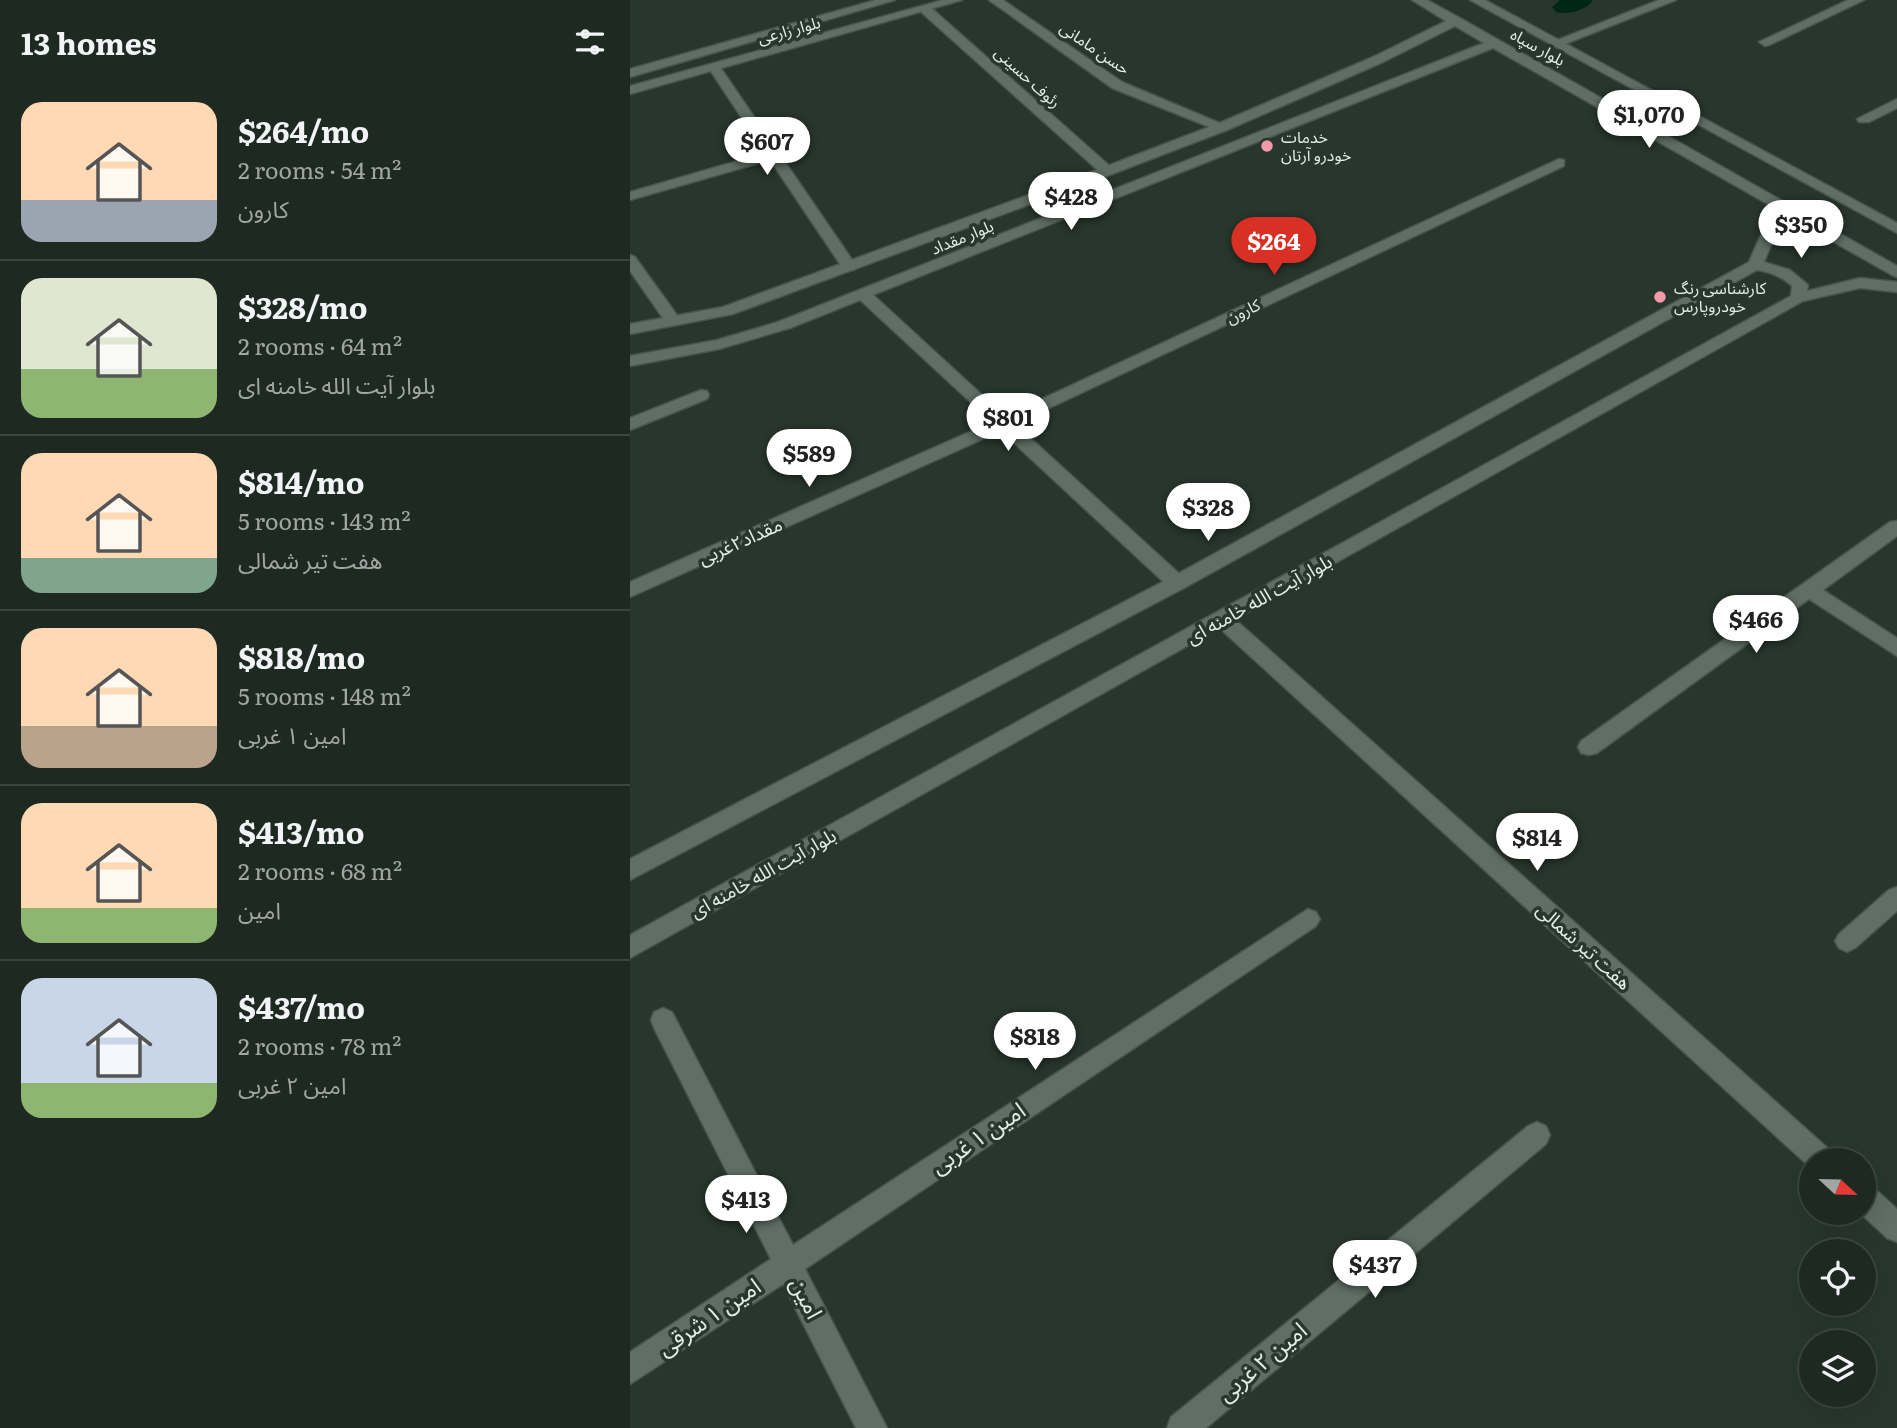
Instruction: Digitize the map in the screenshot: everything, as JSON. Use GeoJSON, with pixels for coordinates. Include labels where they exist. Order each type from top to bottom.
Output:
{"type":"FeatureCollection","features":[{"type":"Feature","properties":{"kind":"street","name":"بلوار زارعی"},"geometry":{"type":"LineString","coordinates":[[630,73],[889,0]]}},
{"type":"Feature","properties":{"kind":"street","name":"بلوار زارعی"},"geometry":{"type":"LineString","coordinates":[[630,90],[956,0]]}},
{"type":"Feature","properties":{"kind":"street","name":"حسن مامانی"},"geometry":{"type":"LineString","coordinates":[[995,0],[1117,85],[1222,127]]}},
{"type":"Feature","properties":{"kind":"street","name":"بلوار سپاه"},"geometry":{"type":"LineString","coordinates":[[1418,0],[1897,272]]}},
{"type":"Feature","properties":{"kind":"street","name":"بلوار سپاه"},"geometry":{"type":"LineString","coordinates":[[1476,0],[1897,229]]}},
{"type":"Feature","properties":{"kind":"street"},"geometry":{"type":"LineString","coordinates":[[1556,43],[1670,0]]}},
{"type":"Feature","properties":{"kind":"street"},"geometry":{"type":"LineString","coordinates":[[1765,42],[1858,0]]}},
{"type":"Feature","properties":{"kind":"street","name":"رئوف حسینی"},"geometry":{"type":"LineString","coordinates":[[925,9],[1107,171]]}},
{"type":"Feature","properties":{"kind":"street"},"geometry":{"type":"LineString","coordinates":[[630,329],[727,311],[849,267],[1222,127],[1377,60],[1456,22]]}},
{"type":"Feature","properties":{"kind":"street","name":"بلوار مقداد"},"geometry":{"type":"LineString","coordinates":[[630,361],[732,341],[784,325],[1494,43]]}},
{"type":"Feature","properties":{"kind":"street"},"geometry":{"type":"LineString","coordinates":[[1377,60],[1405,62],[1412,71],[1403,79]]}},
{"type":"Feature","properties":{"kind":"street"},"geometry":{"type":"LineString","coordinates":[[714,67],[849,267]]}},
{"type":"Feature","properties":{"kind":"street"},"geometry":{"type":"LineString","coordinates":[[1864,119],[1897,103]]}},
{"type":"Feature","properties":{"kind":"street"},"geometry":{"type":"LineString","coordinates":[[630,196],[773,155]]}},
{"type":"Feature","properties":{"kind":"street","name":"کارون"},"geometry":{"type":"LineString","coordinates":[[1004,423],[1559,163]]}},
{"type":"Feature","properties":{"kind":"street"},"geometry":{"type":"LineString","coordinates":[[1755,265],[1781,205]]}},
{"type":"Feature","properties":{"kind":"street"},"geometry":{"type":"LineString","coordinates":[[630,260],[673,321]]}},
{"type":"Feature","properties":{"kind":"street"},"geometry":{"type":"LineString","coordinates":[[630,870],[1177,583],[1755,265],[1775,268],[1789,275],[1800,285],[1798,298]]}},
{"type":"Feature","properties":{"kind":"street","name":"بلوار آیت الله خامنه ای"},"geometry":{"type":"LineString","coordinates":[[630,947],[1798,298],[1860,283],[1897,287]]}},
{"type":"Feature","properties":{"kind":"street"},"geometry":{"type":"LineString","coordinates":[[864,295],[1177,583]]}},
{"type":"Feature","properties":{"kind":"street"},"geometry":{"type":"LineString","coordinates":[[630,424],[701,395]]}},
{"type":"Feature","properties":{"kind":"street","name":"مقداد۲غربی"},"geometry":{"type":"LineString","coordinates":[[630,590],[1004,423]]}},
{"type":"Feature","properties":{"kind":"street"},"geometry":{"type":"LineString","coordinates":[[1589,747],[1897,527]]}},
{"type":"Feature","properties":{"kind":"street"},"geometry":{"type":"LineString","coordinates":[[1811,591],[1897,648]]}},
{"type":"Feature","properties":{"kind":"street","name":"هفت تیر شمالی"},"geometry":{"type":"LineString","coordinates":[[1222,619],[1809,1148]]}},
{"type":"Feature","properties":{"kind":"street"},"geometry":{"type":"LineString","coordinates":[[1847,941],[1897,898]]}},
{"type":"Feature","properties":{"kind":"street","name":"امین ۱ غربی"},"geometry":{"type":"LineString","coordinates":[[788,1264],[1308,919]]}},
{"type":"Feature","properties":{"kind":"street","name":"امین"},"geometry":{"type":"LineString","coordinates":[[663,1020],[872,1428]]}},
{"type":"Feature","properties":{"kind":"street","name":"امین ۲ غربی"},"geometry":{"type":"LineString","coordinates":[[1182,1428],[1537,1135]]}},
{"type":"Feature","properties":{"kind":"street"},"geometry":{"type":"LineString","coordinates":[[1876,1209],[1897,1228]]}},
{"type":"Feature","properties":{"kind":"street","name":"امین ۱ شرقی"},"geometry":{"type":"LineString","coordinates":[[630,1370],[788,1264]]}},
{"type":"Feature","properties":{"kind":"waterway"},"geometry":{"type":"LineString","coordinates":[[1564,7],[1581,0]]}},
{"type":"Feature","properties":{"kind":"place","name":"خدمات خودرو آرتان"},"geometry":{"type":"Point","coordinates":[1267,146]}},
{"type":"Feature","properties":{"kind":"place","name":"کارشناسی رنگ خودروپارس"},"geometry":{"type":"Point","coordinates":[1660,297]}}]}
